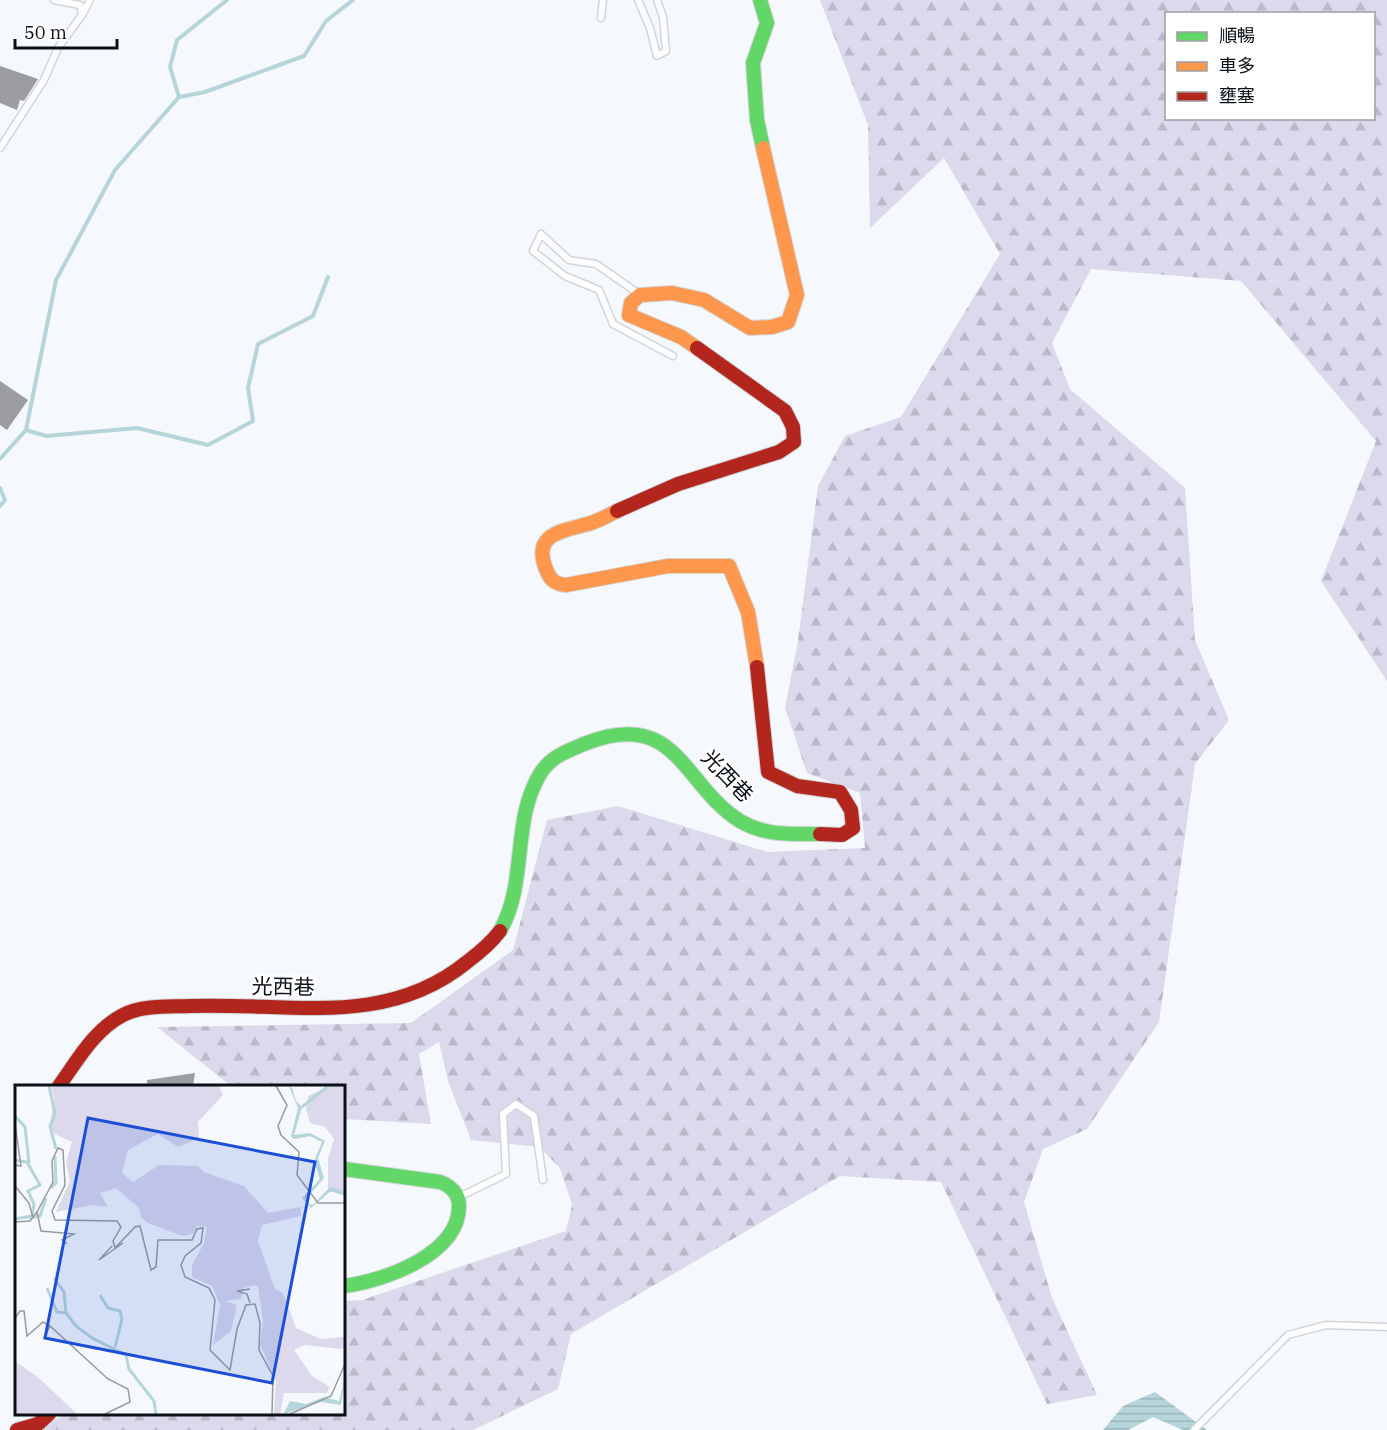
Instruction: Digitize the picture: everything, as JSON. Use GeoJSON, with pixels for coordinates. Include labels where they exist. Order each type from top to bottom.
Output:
{"type":"FeatureCollection","features":[{"type":"Feature","properties":{"kind":"street"},"geometry":{"type":"LineString","coordinates":[[640,295],[672,293],[703,299],[744,327],[766,330],[788,322],[797,295],[757,120],[753,83],[753,63],[767,23],[760,0]]}},
{"type":"Feature","properties":{"kind":"street","name":"光西巷"},"geometry":{"type":"LineString","coordinates":[[60,1085],[101,1033],[125,1014],[192,1005],[339,1009],[373,1007],[392,1003],[433,986],[472,960],[501,932],[514,898],[521,824],[536,776],[550,759],[603,737],[642,735],[667,747],[684,760],[728,810],[761,831],[842,835],[853,828],[851,810],[840,792],[797,786],[768,772],[752,631],[739,583],[729,566],[706,562],[676,565],[566,585],[556,584],[549,577],[541,557],[542,547],[554,533],[592,522],[678,484],[779,452],[794,442],[793,427],[785,411],[681,337],[628,315],[631,303],[640,295]]}},
{"type":"Feature","properties":{"kind":"street"},"geometry":{"type":"LineString","coordinates":[[345,1169],[363,1174],[440,1180],[451,1187],[458,1198],[458,1220],[454,1229],[424,1259],[345,1286]]}},
{"type":"Feature","properties":{"kind":"street"},"geometry":{"type":"LineString","coordinates":[[17,1430],[38,1424],[47,1415]]}},
{"type":"Feature","properties":{"kind":"lane"},"geometry":{"type":"LineString","coordinates":[[54,0],[80,5],[82,15]]}},
{"type":"Feature","properties":{"kind":"lane"},"geometry":{"type":"LineString","coordinates":[[0,148],[44,80],[57,48],[82,15],[90,0]]}},
{"type":"Feature","properties":{"kind":"lane"},"geometry":{"type":"LineString","coordinates":[[601,18],[603,0]]}},
{"type":"Feature","properties":{"kind":"lane"},"geometry":{"type":"LineString","coordinates":[[638,0],[650,28],[657,56],[666,51],[663,17],[657,0]]}},
{"type":"Feature","properties":{"kind":"lane"},"geometry":{"type":"LineString","coordinates":[[640,295],[596,264],[569,260],[541,234],[533,251],[565,276],[599,290],[613,324],[673,356]]}},
{"type":"Feature","properties":{"kind":"lane"},"geometry":{"type":"LineString","coordinates":[[458,1198],[506,1174],[503,1114],[516,1104],[534,1116],[543,1180]]}},
{"type":"Feature","properties":{"kind":"lane"},"geometry":{"type":"LineString","coordinates":[[1194,1430],[1288,1335],[1326,1325],[1387,1327]]}},
{"type":"Feature","properties":{"kind":"green space"},"geometry":{"type":"Polygon","coordinates":[[[820,0],[1387,0],[1387,681],[1321,581],[1376,441],[1241,281],[1091,269],[1052,343],[1070,389],[1185,488],[1195,640],[1229,720],[1195,764],[1159,1022],[1087,1129],[1043,1149],[1024,1202],[1052,1298],[1097,1395],[1047,1404],[941,1182],[840,1176],[571,1334],[558,1389],[473,1430],[39,1430],[63,1415],[345,1415],[345,1301],[362,1300],[566,1231],[572,1205],[560,1168],[539,1147],[471,1140],[448,1081],[439,1042],[419,1054],[431,1124],[345,1119],[345,1085],[230,1085],[157,1027],[411,1023],[513,950],[547,820],[618,806],[767,852],[865,848],[860,793],[807,773],[785,708],[798,641],[818,486],[845,436],[901,417],[1000,254],[944,158],[870,228],[868,125],[820,0]]]}},
{"type":"Feature","properties":{"kind":"water"},"geometry":{"type":"Polygon","coordinates":[[[1155,1392],[1207,1430],[1183,1430],[1153,1417],[1128,1430],[1103,1430],[1123,1406],[1155,1392]]]}},
{"type":"Feature","properties":{"kind":"building"},"geometry":{"type":"Polygon","coordinates":[[[0,66],[38,79],[24,101],[20,100],[17,110],[0,103],[0,66]]]}},
{"type":"Feature","properties":{"kind":"building"},"geometry":{"type":"Polygon","coordinates":[[[0,381],[28,400],[7,430],[0,425],[0,381]]]}},
{"type":"Feature","properties":{"kind":"building"},"geometry":{"type":"Polygon","coordinates":[[[195,1073],[193,1085],[147,1085],[147,1080],[195,1073]]]}},
{"type":"Feature","properties":{"kind":"waterway"},"geometry":{"type":"LineString","coordinates":[[179,97],[170,67],[177,40],[227,0]]}},
{"type":"Feature","properties":{"kind":"waterway"},"geometry":{"type":"LineString","coordinates":[[0,459],[26,430],[56,280],[115,170],[179,97],[205,92],[304,56],[326,21],[353,0]]}},
{"type":"Feature","properties":{"kind":"waterway"},"geometry":{"type":"LineString","coordinates":[[26,430],[46,436],[137,428],[208,445],[253,421],[248,388],[258,344],[313,316],[328,277]]}},
{"type":"Feature","properties":{"kind":"waterway"},"geometry":{"type":"LineString","coordinates":[[0,488],[5,500],[0,506]]}},
{"type":"Feature","properties":{"kind":"traffic: fast"},"geometry":{"type":"LineString","coordinates":[[760,0],[767,23],[753,63],[757,120],[763,148]]}},
{"type":"Feature","properties":{"kind":"traffic: fast"},"geometry":{"type":"LineString","coordinates":[[500,931],[509,912],[514,893],[525,812],[531,793],[540,774],[549,763],[559,755],[584,744],[615,735],[640,735],[659,742],[676,755],[721,806],[740,821],[769,832],[820,834]]}},
{"type":"Feature","properties":{"kind":"traffic: fast"},"geometry":{"type":"LineString","coordinates":[[345,1169],[440,1182],[454,1191],[459,1206],[456,1223],[447,1238],[433,1252],[398,1271],[345,1286]]}},
{"type":"Feature","properties":{"kind":"traffic: slow"},"geometry":{"type":"LineString","coordinates":[[697,348],[681,337],[629,315],[631,303],[640,295],[672,293],[704,300],[750,328],[772,327],[788,322],[797,295],[763,148]]}},
{"type":"Feature","properties":{"kind":"traffic: slow"},"geometry":{"type":"LineString","coordinates":[[617,511],[594,522],[561,531],[547,540],[543,547],[543,557],[551,579],[566,585],[668,566],[729,566],[748,612],[757,667]]}},
{"type":"Feature","properties":{"kind":"traffic: jam"},"geometry":{"type":"LineString","coordinates":[[617,511],[678,484],[779,452],[794,442],[793,427],[785,411],[697,348]]}},
{"type":"Feature","properties":{"kind":"traffic: jam"},"geometry":{"type":"LineString","coordinates":[[757,667],[768,772],[797,786],[840,792],[851,810],[853,828],[842,835],[820,834]]}},
{"type":"Feature","properties":{"kind":"traffic: jam"},"geometry":{"type":"LineString","coordinates":[[60,1085],[95,1037],[113,1021],[130,1012],[165,1007],[334,1008],[403,997],[436,983],[467,962],[489,944],[500,931]]}},
{"type":"Feature","properties":{"kind":"traffic: jam"},"geometry":{"type":"LineString","coordinates":[[17,1430],[38,1424],[48,1415]]}}]}
